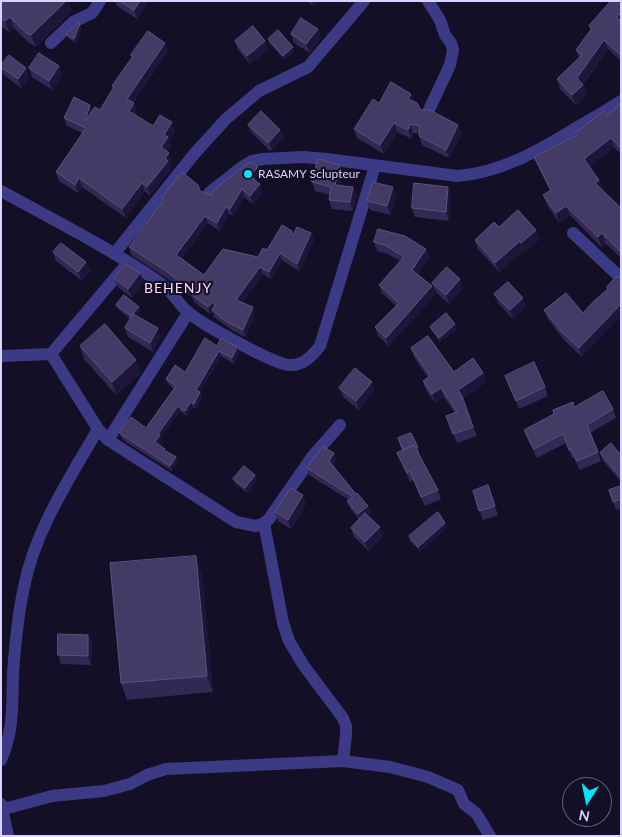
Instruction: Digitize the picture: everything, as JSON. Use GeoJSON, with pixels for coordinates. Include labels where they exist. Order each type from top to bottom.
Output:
{"type":"FeatureCollection","features":[{"type":"Feature","properties":{"kind":"street"},"geometry":{"type":"LineString","coordinates":[[51,43],[73,22],[92,13],[100,1]]}},
{"type":"Feature","properties":{"kind":"street"},"geometry":{"type":"LineString","coordinates":[[114,254],[195,153],[226,119],[259,91],[308,67],[364,1]]}},
{"type":"Feature","properties":{"kind":"street"},"geometry":{"type":"LineString","coordinates":[[428,1],[440,20],[453,50],[450,65],[428,112]]}},
{"type":"Feature","properties":{"kind":"street"},"geometry":{"type":"LineString","coordinates":[[209,193],[242,167],[252,161],[264,159],[311,158],[457,176],[474,175],[494,169],[548,145],[621,101]]}},
{"type":"Feature","properties":{"kind":"street"},"geometry":{"type":"LineString","coordinates":[[1,190],[128,262],[171,291],[188,313],[212,328],[276,361],[290,365],[302,363],[313,356],[320,346],[375,166]]}},
{"type":"Feature","properties":{"kind":"street"},"geometry":{"type":"LineString","coordinates":[[573,233],[621,278]]}},
{"type":"Feature","properties":{"kind":"street"},"geometry":{"type":"LineString","coordinates":[[1,356],[51,354],[128,262]]}},
{"type":"Feature","properties":{"kind":"street"},"geometry":{"type":"LineString","coordinates":[[108,440],[188,313]]}},
{"type":"Feature","properties":{"kind":"street"},"geometry":{"type":"LineString","coordinates":[[51,354],[98,428],[108,440],[236,522],[256,526],[270,519],[312,457],[340,425]]}},
{"type":"Feature","properties":{"kind":"street"},"geometry":{"type":"LineString","coordinates":[[1,760],[10,734],[14,713],[13,674],[16,632],[24,585],[37,543],[59,498],[98,428]]}},
{"type":"Feature","properties":{"kind":"street"},"geometry":{"type":"LineString","coordinates":[[264,523],[283,623],[290,641],[304,666],[343,718],[346,726],[343,761]]}},
{"type":"Feature","properties":{"kind":"street"},"geometry":{"type":"LineString","coordinates":[[8,836],[2,807],[52,796],[104,791],[130,784],[147,775],[166,769],[343,761],[390,767],[428,778],[458,790],[464,804],[476,813],[490,836]]}},
{"type":"Feature","properties":{"kind":"building"},"geometry":{"type":"Polygon","coordinates":[[[1,1],[66,1],[31,35],[25,32],[10,17],[5,21],[1,18],[1,1]]]}},
{"type":"Feature","properties":{"kind":"building"},"geometry":{"type":"Polygon","coordinates":[[[120,1],[140,1],[134,10],[120,1]]]}},
{"type":"Feature","properties":{"kind":"building"},"geometry":{"type":"Polygon","coordinates":[[[611,1],[617,1],[621,5],[621,13],[617,17],[621,21],[621,55],[604,40],[577,78],[583,85],[572,95],[557,79],[582,55],[576,50],[592,28],[589,26],[611,1]]]}},
{"type":"Feature","properties":{"kind":"building"},"geometry":{"type":"Polygon","coordinates":[[[301,18],[318,29],[306,44],[291,34],[301,18]]]}},
{"type":"Feature","properties":{"kind":"building"},"geometry":{"type":"Polygon","coordinates":[[[79,23],[74,39],[66,34],[79,23]]]}},
{"type":"Feature","properties":{"kind":"building"},"geometry":{"type":"Polygon","coordinates":[[[253,26],[265,41],[247,56],[235,41],[253,26]]]}},
{"type":"Feature","properties":{"kind":"building"},"geometry":{"type":"Polygon","coordinates":[[[278,30],[293,47],[283,56],[268,39],[278,30]]]}},
{"type":"Feature","properties":{"kind":"building"},"geometry":{"type":"Polygon","coordinates":[[[148,31],[165,43],[127,99],[134,103],[129,111],[153,126],[160,115],[172,122],[164,135],[168,137],[161,147],[169,153],[165,158],[168,161],[147,187],[142,183],[122,209],[79,178],[75,185],[56,172],[86,128],[64,118],[74,97],[90,105],[85,121],[95,107],[100,110],[114,87],[112,86],[148,31]]]}},
{"type":"Feature","properties":{"kind":"building"},"geometry":{"type":"Polygon","coordinates":[[[39,53],[59,66],[49,81],[29,68],[39,53]]]}},
{"type":"Feature","properties":{"kind":"building"},"geometry":{"type":"Polygon","coordinates":[[[9,55],[26,68],[18,79],[1,67],[9,55]]]}},
{"type":"Feature","properties":{"kind":"building"},"geometry":{"type":"Polygon","coordinates":[[[391,82],[411,94],[408,99],[417,103],[421,110],[430,110],[458,125],[446,150],[419,136],[420,126],[410,124],[408,130],[394,123],[380,145],[354,129],[373,99],[379,103],[391,82]]]}},
{"type":"Feature","properties":{"kind":"building"},"geometry":{"type":"Polygon","coordinates":[[[621,104],[621,148],[611,138],[584,159],[599,180],[595,183],[621,208],[621,252],[602,233],[598,237],[566,206],[556,213],[543,195],[551,190],[534,157],[577,135],[575,133],[604,111],[607,115],[621,104]]]}},
{"type":"Feature","properties":{"kind":"building"},"geometry":{"type":"Polygon","coordinates":[[[261,111],[280,130],[269,142],[248,125],[261,111]]]}},
{"type":"Feature","properties":{"kind":"building"},"geometry":{"type":"Polygon","coordinates":[[[318,159],[340,165],[335,185],[353,187],[350,202],[329,200],[331,187],[312,182],[318,159]]]}},
{"type":"Feature","properties":{"kind":"building"},"geometry":{"type":"Polygon","coordinates":[[[252,162],[258,167],[250,176],[260,184],[250,196],[242,189],[230,209],[226,207],[217,223],[205,216],[176,255],[204,275],[223,249],[258,257],[263,248],[267,250],[282,225],[292,231],[291,234],[293,235],[297,227],[311,233],[297,264],[280,253],[269,272],[260,267],[236,300],[253,307],[243,330],[227,322],[212,310],[215,305],[213,302],[208,307],[192,295],[193,292],[166,271],[129,247],[164,200],[161,198],[182,172],[198,185],[200,191],[211,195],[214,190],[244,166],[252,162]]]}},
{"type":"Feature","properties":{"kind":"building"},"geometry":{"type":"Polygon","coordinates":[[[373,182],[393,187],[387,206],[367,201],[373,182]]]}},
{"type":"Feature","properties":{"kind":"building"},"geometry":{"type":"Polygon","coordinates":[[[414,183],[448,187],[446,212],[412,208],[414,183]]]}},
{"type":"Feature","properties":{"kind":"building"},"geometry":{"type":"Polygon","coordinates":[[[518,210],[536,230],[495,263],[475,240],[494,222],[499,227],[518,210]]]}},
{"type":"Feature","properties":{"kind":"building"},"geometry":{"type":"Polygon","coordinates":[[[378,229],[405,236],[426,249],[412,270],[432,286],[386,338],[375,327],[399,303],[379,285],[404,257],[385,245],[374,242],[378,229]]]}},
{"type":"Feature","properties":{"kind":"building"},"geometry":{"type":"Polygon","coordinates":[[[61,243],[86,262],[78,272],[53,252],[61,243]]]}},
{"type":"Feature","properties":{"kind":"building"},"geometry":{"type":"Polygon","coordinates":[[[126,264],[140,273],[128,289],[114,278],[126,264]]]}},
{"type":"Feature","properties":{"kind":"building"},"geometry":{"type":"Polygon","coordinates":[[[447,267],[460,279],[446,295],[432,283],[447,267]]]}},
{"type":"Feature","properties":{"kind":"building"},"geometry":{"type":"Polygon","coordinates":[[[616,277],[621,278],[621,304],[579,348],[561,331],[544,310],[566,293],[583,313],[608,289],[607,287],[616,277]]]}},
{"type":"Feature","properties":{"kind":"building"},"geometry":{"type":"Polygon","coordinates":[[[508,282],[523,298],[510,310],[494,294],[508,282]]]}},
{"type":"Feature","properties":{"kind":"building"},"geometry":{"type":"Polygon","coordinates":[[[124,295],[139,307],[131,316],[116,305],[124,295]]]}},
{"type":"Feature","properties":{"kind":"building"},"geometry":{"type":"Polygon","coordinates":[[[446,313],[455,324],[439,338],[430,327],[446,313]]]}},
{"type":"Feature","properties":{"kind":"building"},"geometry":{"type":"Polygon","coordinates":[[[133,314],[158,328],[150,343],[125,328],[133,314]]]}},
{"type":"Feature","properties":{"kind":"building"},"geometry":{"type":"Polygon","coordinates":[[[105,324],[136,360],[112,382],[80,346],[105,324]]]}},
{"type":"Feature","properties":{"kind":"building"},"geometry":{"type":"Polygon","coordinates":[[[428,336],[454,372],[473,358],[483,373],[458,390],[473,427],[453,434],[446,416],[457,412],[441,388],[432,394],[423,381],[430,376],[411,348],[428,336]]]}},
{"type":"Feature","properties":{"kind":"building"},"geometry":{"type":"Polygon","coordinates":[[[205,338],[217,346],[221,338],[237,347],[232,358],[219,351],[196,390],[200,392],[194,404],[191,402],[185,411],[178,406],[158,434],[160,435],[155,442],[176,457],[170,466],[119,432],[131,417],[146,428],[176,386],[166,379],[175,365],[185,372],[205,338]]]}},
{"type":"Feature","properties":{"kind":"building"},"geometry":{"type":"Polygon","coordinates":[[[534,362],[545,387],[516,401],[505,376],[534,362]]]}},
{"type":"Feature","properties":{"kind":"building"},"geometry":{"type":"Polygon","coordinates":[[[355,368],[372,382],[356,401],[339,388],[355,368]]]}},
{"type":"Feature","properties":{"kind":"building"},"geometry":{"type":"Polygon","coordinates":[[[603,391],[613,409],[587,425],[598,452],[577,461],[571,449],[569,450],[563,434],[534,449],[524,430],[554,414],[553,410],[573,402],[574,407],[603,391]]]}},
{"type":"Feature","properties":{"kind":"building"},"geometry":{"type":"Polygon","coordinates":[[[411,433],[418,447],[416,448],[414,445],[403,451],[398,438],[411,433]]]}},
{"type":"Feature","properties":{"kind":"building"},"geometry":{"type":"Polygon","coordinates":[[[611,443],[621,455],[621,478],[600,453],[611,443]]]}},
{"type":"Feature","properties":{"kind":"building"},"geometry":{"type":"Polygon","coordinates":[[[414,445],[438,490],[421,497],[410,471],[407,473],[397,453],[414,445]]]}},
{"type":"Feature","properties":{"kind":"building"},"geometry":{"type":"Polygon","coordinates":[[[323,447],[334,453],[329,461],[368,506],[358,514],[347,501],[353,497],[307,468],[323,447]]]}},
{"type":"Feature","properties":{"kind":"building"},"geometry":{"type":"Polygon","coordinates":[[[244,466],[255,475],[245,488],[233,479],[244,466]]]}},
{"type":"Feature","properties":{"kind":"building"},"geometry":{"type":"Polygon","coordinates":[[[488,485],[495,506],[479,511],[473,491],[488,485]]]}},
{"type":"Feature","properties":{"kind":"building"},"geometry":{"type":"Polygon","coordinates":[[[621,486],[621,499],[613,502],[609,490],[621,486]]]}},
{"type":"Feature","properties":{"kind":"building"},"geometry":{"type":"Polygon","coordinates":[[[291,488],[303,495],[288,520],[275,512],[291,488]]]}},
{"type":"Feature","properties":{"kind":"building"},"geometry":{"type":"Polygon","coordinates":[[[438,512],[445,523],[418,547],[409,536],[438,512]]]}},
{"type":"Feature","properties":{"kind":"building"},"geometry":{"type":"Polygon","coordinates":[[[365,513],[380,527],[365,542],[351,528],[365,513]]]}},
{"type":"Feature","properties":{"kind":"building"},"geometry":{"type":"Polygon","coordinates":[[[196,556],[207,676],[121,683],[110,563],[196,556]]]}},
{"type":"Feature","properties":{"kind":"building"},"geometry":{"type":"Polygon","coordinates":[[[58,634],[88,635],[88,656],[58,655],[58,634]]]}},
{"type":"Feature","properties":{"kind":"place","name":"RASAMY Sclupteur"},"geometry":{"type":"Point","coordinates":[248,174]}},
{"type":"Feature","properties":{"kind":"district","name":"BEHENJY"},"geometry":{"type":"Point","coordinates":[178,288]}}]}
